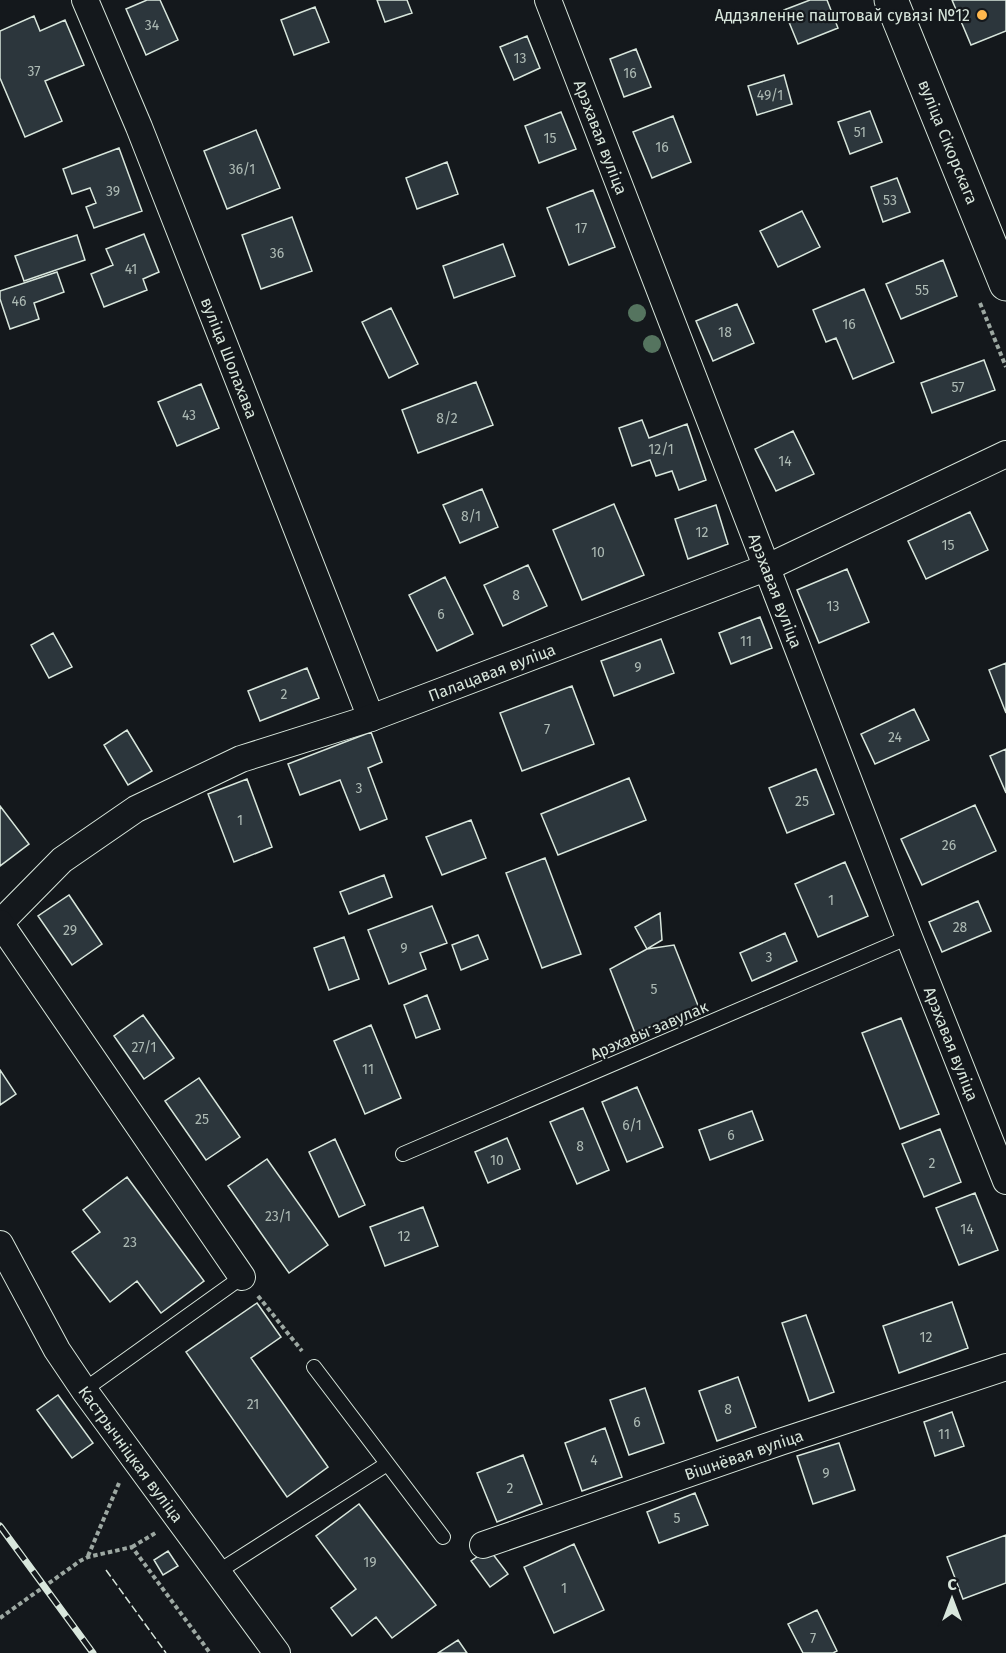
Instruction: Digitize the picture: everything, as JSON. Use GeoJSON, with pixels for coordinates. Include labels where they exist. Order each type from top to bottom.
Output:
{"type":"FeatureCollection","features":[{"type":"Feature","properties":{"kind":"street","name":"вуліца Шолахава"},"geometry":{"type":"LineString","coordinates":[[85,0],[139,127],[371,718]]}},
{"type":"Feature","properties":{"kind":"street","name":"Арэхавая вуліца"},"geometry":{"type":"LineString","coordinates":[[548,0],[909,937],[1006,1181]]}},
{"type":"Feature","properties":{"kind":"street","name":"вуліца Сікорскага"},"geometry":{"type":"LineString","coordinates":[[891,0],[1006,284]]}},
{"type":"Feature","properties":{"kind":"street","name":"Палацавая вуліца"},"geometry":{"type":"LineString","coordinates":[[0,923],[62,860],[136,809],[241,759],[371,718],[768,567],[1006,454]]}},
{"type":"Feature","properties":{"kind":"street"},"geometry":{"type":"LineString","coordinates":[[0,923],[242,1277]]}},
{"type":"Feature","properties":{"kind":"street","name":"Кастрычніцкая вуліца"},"geometry":{"type":"LineString","coordinates":[[0,1244],[57,1350],[84,1390],[216,1573],[277,1653]]}},
{"type":"Feature","properties":{"kind":"street","name":"Вішнёвая вуліца"},"geometry":{"type":"LineString","coordinates":[[483,1545],[780,1442],[1006,1367]]}},
{"type":"Feature","properties":{"kind":"lane","name":"Арэхавы завулак"},"geometry":{"type":"LineString","coordinates":[[403,1154],[909,937]]}},
{"type":"Feature","properties":{"kind":"lane"},"geometry":{"type":"LineString","coordinates":[[84,1390],[242,1277]]}},
{"type":"Feature","properties":{"kind":"lane"},"geometry":{"type":"LineString","coordinates":[[315,1367],[443,1537]]}},
{"type":"Feature","properties":{"kind":"lane"},"geometry":{"type":"LineString","coordinates":[[216,1573],[387,1464]]}},
{"type":"Feature","properties":{"kind":"path"},"geometry":{"type":"LineString","coordinates":[[242,1277],[315,1367]]}},
{"type":"Feature","properties":{"kind":"path"},"geometry":{"type":"LineString","coordinates":[[88,1557],[130,1455]]}},
{"type":"Feature","properties":{"kind":"path"},"geometry":{"type":"LineString","coordinates":[[0,1618],[88,1557],[132,1547],[210,1653]]}},
{"type":"Feature","properties":{"kind":"building"},"geometry":{"type":"Polygon","coordinates":[[[147,0],[160,0],[178,40],[146,55],[126,9],[147,0]]]}},
{"type":"Feature","properties":{"kind":"building"},"geometry":{"type":"Polygon","coordinates":[[[377,0],[407,0],[412,13],[385,22],[377,0]]]}},
{"type":"Feature","properties":{"kind":"building"},"geometry":{"type":"Polygon","coordinates":[[[810,0],[827,0],[838,28],[798,44],[784,10],[810,0]]]}},
{"type":"Feature","properties":{"kind":"building","name":"Аддзяленне паштовай сувязі №12"},"geometry":{"type":"Polygon","coordinates":[[[952,0],[1006,0],[1006,31],[971,45],[952,0]]]}},
{"type":"Feature","properties":{"kind":"building"},"geometry":{"type":"Polygon","coordinates":[[[315,7],[329,42],[294,55],[281,20],[315,7]]]}},
{"type":"Feature","properties":{"kind":"building"},"geometry":{"type":"Polygon","coordinates":[[[34,16],[40,31],[65,20],[84,65],[45,81],[62,121],[25,137],[0,78],[0,31],[34,16]]]}},
{"type":"Feature","properties":{"kind":"building"},"geometry":{"type":"Polygon","coordinates":[[[527,36],[540,68],[514,80],[500,47],[527,36]]]}},
{"type":"Feature","properties":{"kind":"building"},"geometry":{"type":"Polygon","coordinates":[[[636,49],[651,87],[624,97],[610,59],[636,49]]]}},
{"type":"Feature","properties":{"kind":"building"},"geometry":{"type":"Polygon","coordinates":[[[784,75],[792,104],[757,115],[748,86],[784,75]]]}},
{"type":"Feature","properties":{"kind":"building"},"geometry":{"type":"Polygon","coordinates":[[[870,111],[882,142],[850,154],[838,122],[870,111]]]}},
{"type":"Feature","properties":{"kind":"building"},"geometry":{"type":"Polygon","coordinates":[[[561,112],[576,149],[539,163],[525,126],[561,112]]]}},
{"type":"Feature","properties":{"kind":"building"},"geometry":{"type":"Polygon","coordinates":[[[673,116],[691,162],[652,178],[633,132],[673,116]]]}},
{"type":"Feature","properties":{"kind":"building"},"geometry":{"type":"Polygon","coordinates":[[[256,130],[280,188],[227,209],[204,151],[256,130]]]}},
{"type":"Feature","properties":{"kind":"building"},"geometry":{"type":"Polygon","coordinates":[[[119,148],[142,211],[94,228],[86,207],[96,203],[90,188],[72,194],[63,169],[119,148]]]}},
{"type":"Feature","properties":{"kind":"building"},"geometry":{"type":"Polygon","coordinates":[[[447,162],[458,194],[417,209],[406,178],[447,162]]]}},
{"type":"Feature","properties":{"kind":"building"},"geometry":{"type":"Polygon","coordinates":[[[897,178],[910,212],[883,222],[871,187],[897,178]]]}},
{"type":"Feature","properties":{"kind":"building"},"geometry":{"type":"Polygon","coordinates":[[[593,190],[615,247],[569,265],[547,208],[593,190]]]}},
{"type":"Feature","properties":{"kind":"building"},"geometry":{"type":"Polygon","coordinates":[[[802,211],[820,247],[778,267],[760,231],[802,211]]]}},
{"type":"Feature","properties":{"kind":"building"},"geometry":{"type":"Polygon","coordinates":[[[292,217],[312,271],[261,289],[242,235],[292,217]]]}},
{"type":"Feature","properties":{"kind":"building"},"geometry":{"type":"Polygon","coordinates":[[[144,234],[159,272],[143,279],[147,290],[104,307],[91,274],[113,265],[106,249],[144,234]]]}},
{"type":"Feature","properties":{"kind":"building"},"geometry":{"type":"Polygon","coordinates":[[[77,235],[85,260],[24,281],[15,256],[77,235]]]}},
{"type":"Feature","properties":{"kind":"building"},"geometry":{"type":"Polygon","coordinates":[[[503,244],[515,276],[454,298],[443,266],[503,244]]]}},
{"type":"Feature","properties":{"kind":"building"},"geometry":{"type":"Polygon","coordinates":[[[943,260],[957,296],[901,319],[886,284],[943,260]]]}},
{"type":"Feature","properties":{"kind":"building"},"geometry":{"type":"Polygon","coordinates":[[[57,272],[64,292],[34,303],[39,319],[10,329],[0,299],[0,291],[57,272]]]}},
{"type":"Feature","properties":{"kind":"building"},"geometry":{"type":"Polygon","coordinates":[[[864,289],[894,362],[853,379],[836,338],[826,342],[813,310],[864,289]]]}},
{"type":"Feature","properties":{"kind":"building"},"geometry":{"type":"Polygon","coordinates":[[[737,304],[754,343],[713,361],[696,321],[737,304]]]}},
{"type":"Feature","properties":{"kind":"building"},"geometry":{"type":"Polygon","coordinates":[[[391,308],[418,364],[389,378],[362,322],[391,308]]]}},
{"type":"Feature","properties":{"kind":"building"},"geometry":{"type":"Polygon","coordinates":[[[984,360],[995,390],[932,413],[921,383],[984,360]]]}},
{"type":"Feature","properties":{"kind":"building"},"geometry":{"type":"Polygon","coordinates":[[[476,382],[493,425],[418,453],[402,410],[476,382]]]}},
{"type":"Feature","properties":{"kind":"building"},"geometry":{"type":"Polygon","coordinates":[[[201,384],[219,428],[177,446],[158,402],[201,384]]]}},
{"type":"Feature","properties":{"kind":"building"},"geometry":{"type":"Polygon","coordinates":[[[642,420],[649,438],[687,424],[706,480],[679,490],[672,471],[656,476],[650,460],[632,466],[619,428],[642,420]]]}},
{"type":"Feature","properties":{"kind":"building"},"geometry":{"type":"Polygon","coordinates":[[[793,431],[814,474],[776,491],[755,449],[793,431]]]}},
{"type":"Feature","properties":{"kind":"building"},"geometry":{"type":"Polygon","coordinates":[[[482,489],[498,527],[460,543],[443,505],[482,489]]]}},
{"type":"Feature","properties":{"kind":"building"},"geometry":{"type":"Polygon","coordinates":[[[614,504],[644,575],[582,600],[553,530],[614,504]]]}},
{"type":"Feature","properties":{"kind":"building"},"geometry":{"type":"Polygon","coordinates":[[[716,505],[728,544],[688,559],[675,519],[716,505]]]}},
{"type":"Feature","properties":{"kind":"building"},"geometry":{"type":"Polygon","coordinates":[[[970,512],[988,550],[926,579],[908,541],[970,512]]]}},
{"type":"Feature","properties":{"kind":"building"},"geometry":{"type":"Polygon","coordinates":[[[528,565],[547,606],[503,626],[484,585],[528,565]]]}},
{"type":"Feature","properties":{"kind":"building"},"geometry":{"type":"Polygon","coordinates":[[[847,569],[869,622],[819,643],[797,590],[847,569]]]}},
{"type":"Feature","properties":{"kind":"building"},"geometry":{"type":"Polygon","coordinates":[[[445,577],[473,634],[437,651],[409,595],[445,577]]]}},
{"type":"Feature","properties":{"kind":"building"},"geometry":{"type":"Polygon","coordinates":[[[760,617],[772,648],[731,664],[719,633],[760,617]]]}},
{"type":"Feature","properties":{"kind":"building"},"geometry":{"type":"Polygon","coordinates":[[[53,633],[72,667],[49,678],[31,645],[53,633]]]}},
{"type":"Feature","properties":{"kind":"building"},"geometry":{"type":"Polygon","coordinates":[[[661,639],[674,673],[614,696],[601,661],[661,639]]]}},
{"type":"Feature","properties":{"kind":"building"},"geometry":{"type":"Polygon","coordinates":[[[1006,663],[1006,713],[989,670],[1006,663]]]}},
{"type":"Feature","properties":{"kind":"building"},"geometry":{"type":"Polygon","coordinates":[[[307,668],[319,698],[260,721],[248,691],[307,668]]]}},
{"type":"Feature","properties":{"kind":"building"},"geometry":{"type":"Polygon","coordinates":[[[572,686],[594,744],[522,771],[500,713],[572,686]]]}},
{"type":"Feature","properties":{"kind":"building"},"geometry":{"type":"Polygon","coordinates":[[[914,709],[929,740],[875,764],[861,734],[914,709]]]}},
{"type":"Feature","properties":{"kind":"building"},"geometry":{"type":"Polygon","coordinates":[[[127,730],[152,771],[128,785],[104,745],[127,730]]]}},
{"type":"Feature","properties":{"kind":"building"},"geometry":{"type":"Polygon","coordinates":[[[371,732],[382,762],[368,768],[387,819],[360,830],[340,780],[300,795],[288,764],[371,732]]]}},
{"type":"Feature","properties":{"kind":"building"},"geometry":{"type":"Polygon","coordinates":[[[1006,749],[1006,793],[990,756],[1006,749]]]}},
{"type":"Feature","properties":{"kind":"building"},"geometry":{"type":"Polygon","coordinates":[[[816,769],[834,814],[787,833],[769,788],[816,769]]]}},
{"type":"Feature","properties":{"kind":"building"},"geometry":{"type":"Polygon","coordinates":[[[629,778],[646,820],[558,855],[541,814],[629,778]]]}},
{"type":"Feature","properties":{"kind":"building"},"geometry":{"type":"Polygon","coordinates":[[[247,779],[272,847],[234,862],[208,794],[247,779]]]}},
{"type":"Feature","properties":{"kind":"building"},"geometry":{"type":"Polygon","coordinates":[[[975,805],[996,851],[922,885],[901,839],[975,805]]]}},
{"type":"Feature","properties":{"kind":"building"},"geometry":{"type":"Polygon","coordinates":[[[0,806],[29,844],[0,866],[0,806]]]}},
{"type":"Feature","properties":{"kind":"building"},"geometry":{"type":"Polygon","coordinates":[[[471,820],[486,858],[442,875],[426,837],[471,820]]]}},
{"type":"Feature","properties":{"kind":"building"},"geometry":{"type":"Polygon","coordinates":[[[545,858],[581,954],[542,968],[506,873],[545,858]]]}},
{"type":"Feature","properties":{"kind":"building"},"geometry":{"type":"Polygon","coordinates":[[[845,862],[868,916],[818,937],[795,884],[845,862]]]}},
{"type":"Feature","properties":{"kind":"building"},"geometry":{"type":"Polygon","coordinates":[[[384,875],[392,897],[349,914],[340,892],[384,875]]]}},
{"type":"Feature","properties":{"kind":"building"},"geometry":{"type":"Polygon","coordinates":[[[69,895],[102,944],[72,965],[38,916],[69,895]]]}},
{"type":"Feature","properties":{"kind":"building"},"geometry":{"type":"Polygon","coordinates":[[[978,901],[991,931],[942,952],[929,922],[978,901]]]}},
{"type":"Feature","properties":{"kind":"building"},"geometry":{"type":"Polygon","coordinates":[[[432,906],[447,943],[420,953],[426,969],[389,984],[368,930],[432,906]]]}},
{"type":"Feature","properties":{"kind":"building"},"geometry":{"type":"Polygon","coordinates":[[[660,913],[662,940],[647,949],[635,927],[660,913]]]}},
{"type":"Feature","properties":{"kind":"building"},"geometry":{"type":"Polygon","coordinates":[[[785,933],[797,961],[752,981],[740,953],[785,933]]]}},
{"type":"Feature","properties":{"kind":"building"},"geometry":{"type":"Polygon","coordinates":[[[478,935],[488,959],[461,970],[452,945],[478,935]]]}},
{"type":"Feature","properties":{"kind":"building"},"geometry":{"type":"Polygon","coordinates":[[[344,937],[359,979],[329,990],[314,948],[344,937]]]}},
{"type":"Feature","properties":{"kind":"building"},"geometry":{"type":"Polygon","coordinates":[[[674,945],[699,1008],[635,1033],[610,969],[647,949],[674,945]]]}},
{"type":"Feature","properties":{"kind":"building"},"geometry":{"type":"Polygon","coordinates":[[[427,995],[440,1029],[416,1038],[404,1005],[427,995]]]}},
{"type":"Feature","properties":{"kind":"building"},"geometry":{"type":"Polygon","coordinates":[[[143,1015],[174,1058],[144,1079],[114,1036],[143,1015]]]}},
{"type":"Feature","properties":{"kind":"building"},"geometry":{"type":"Polygon","coordinates":[[[901,1018],[939,1114],[900,1129],[862,1033],[901,1018]]]}},
{"type":"Feature","properties":{"kind":"building"},"geometry":{"type":"Polygon","coordinates":[[[371,1025],[401,1098],[365,1114],[334,1041],[371,1025]]]}},
{"type":"Feature","properties":{"kind":"building"},"geometry":{"type":"Polygon","coordinates":[[[0,1070],[16,1094],[0,1105],[0,1070]]]}},
{"type":"Feature","properties":{"kind":"building"},"geometry":{"type":"Polygon","coordinates":[[[199,1078],[240,1137],[206,1160],[165,1101],[199,1078]]]}},
{"type":"Feature","properties":{"kind":"building"},"geometry":{"type":"Polygon","coordinates":[[[637,1087],[663,1147],[627,1162],[602,1102],[637,1087]]]}},
{"type":"Feature","properties":{"kind":"building"},"geometry":{"type":"Polygon","coordinates":[[[583,1108],[609,1170],[577,1184],[550,1122],[583,1108]]]}},
{"type":"Feature","properties":{"kind":"building"},"geometry":{"type":"Polygon","coordinates":[[[752,1111],[763,1140],[710,1160],[699,1130],[752,1111]]]}},
{"type":"Feature","properties":{"kind":"building"},"geometry":{"type":"Polygon","coordinates":[[[940,1129],[961,1182],[924,1197],[902,1144],[940,1129]]]}},
{"type":"Feature","properties":{"kind":"building"},"geometry":{"type":"Polygon","coordinates":[[[507,1138],[520,1169],[488,1183],[475,1152],[507,1138]]]}},
{"type":"Feature","properties":{"kind":"building"},"geometry":{"type":"Polygon","coordinates":[[[335,1139],[365,1205],[339,1217],[309,1152],[335,1139]]]}},
{"type":"Feature","properties":{"kind":"building"},"geometry":{"type":"Polygon","coordinates":[[[267,1159],[328,1245],[289,1273],[228,1186],[267,1159]]]}},
{"type":"Feature","properties":{"kind":"building"},"geometry":{"type":"Polygon","coordinates":[[[127,1177],[204,1281],[161,1313],[137,1281],[110,1302],[72,1252],[100,1232],[83,1210],[127,1177]]]}},
{"type":"Feature","properties":{"kind":"building"},"geometry":{"type":"Polygon","coordinates":[[[975,1193],[998,1250],[959,1265],[936,1208],[975,1193]]]}},
{"type":"Feature","properties":{"kind":"building"},"geometry":{"type":"Polygon","coordinates":[[[423,1207],[438,1246],[385,1266],[370,1227],[423,1207]]]}},
{"type":"Feature","properties":{"kind":"building"},"geometry":{"type":"Polygon","coordinates":[[[952,1302],[968,1348],[899,1373],[883,1326],[952,1302]]]}},
{"type":"Feature","properties":{"kind":"building"},"geometry":{"type":"Polygon","coordinates":[[[257,1303],[281,1337],[251,1358],[328,1467],[287,1497],[186,1352],[257,1303]]]}},
{"type":"Feature","properties":{"kind":"building"},"geometry":{"type":"Polygon","coordinates":[[[806,1315],[834,1392],[809,1401],[782,1323],[806,1315]]]}},
{"type":"Feature","properties":{"kind":"building"},"geometry":{"type":"Polygon","coordinates":[[[738,1377],[756,1427],[717,1441],[699,1391],[738,1377]]]}},
{"type":"Feature","properties":{"kind":"building"},"geometry":{"type":"Polygon","coordinates":[[[645,1388],[664,1443],[629,1455],[610,1400],[645,1388]]]}},
{"type":"Feature","properties":{"kind":"building"},"geometry":{"type":"Polygon","coordinates":[[[58,1395],[93,1443],[72,1458],[37,1410],[58,1395]]]}},
{"type":"Feature","properties":{"kind":"building"},"geometry":{"type":"Polygon","coordinates":[[[952,1412],[964,1446],[935,1456],[924,1422],[952,1412]]]}},
{"type":"Feature","properties":{"kind":"building"},"geometry":{"type":"Polygon","coordinates":[[[605,1428],[622,1477],[582,1491],[565,1443],[605,1428]]]}},
{"type":"Feature","properties":{"kind":"building"},"geometry":{"type":"Polygon","coordinates":[[[839,1443],[855,1490],[813,1504],[797,1456],[839,1443]]]}},
{"type":"Feature","properties":{"kind":"building"},"geometry":{"type":"Polygon","coordinates":[[[523,1455],[542,1504],[497,1522],[477,1473],[523,1455]]]}},
{"type":"Feature","properties":{"kind":"building"},"geometry":{"type":"Polygon","coordinates":[[[695,1493],[708,1525],[659,1543],[647,1512],[695,1493]]]}},
{"type":"Feature","properties":{"kind":"building"},"geometry":{"type":"Polygon","coordinates":[[[359,1504],[436,1605],[392,1638],[376,1617],[352,1636],[331,1608],[356,1589],[316,1536],[359,1504]]]}},
{"type":"Feature","properties":{"kind":"building"},"geometry":{"type":"Polygon","coordinates":[[[1006,1535],[1006,1583],[963,1599],[947,1557],[1006,1535]]]}},
{"type":"Feature","properties":{"kind":"building"},"geometry":{"type":"Polygon","coordinates":[[[574,1544],[604,1610],[554,1633],[524,1567],[574,1544]]]}},
{"type":"Feature","properties":{"kind":"building"},"geometry":{"type":"Polygon","coordinates":[[[489,1549],[508,1574],[490,1587],[471,1561],[489,1549]]]}},
{"type":"Feature","properties":{"kind":"building"},"geometry":{"type":"Polygon","coordinates":[[[168,1551],[178,1566],[163,1575],[154,1560],[168,1551]]]}},
{"type":"Feature","properties":{"kind":"building"},"geometry":{"type":"Polygon","coordinates":[[[817,1610],[837,1651],[833,1653],[803,1653],[788,1624],[817,1610]]]}},
{"type":"Feature","properties":{"kind":"building"},"geometry":{"type":"Polygon","coordinates":[[[458,1640],[467,1653],[438,1653],[458,1640]]]}},
{"type":"Feature","properties":{"kind":"railway"},"geometry":{"type":"LineString","coordinates":[[0,1526],[93,1653]]}},
{"type":"Feature","properties":{"kind":"fence"},"geometry":{"type":"LineString","coordinates":[[106,1570],[166,1653]]}},
{"type":"Feature","properties":{"kind":"place","name":"Аддзяленне паштовай сувязі №12"},"geometry":{"type":"Point","coordinates":[982,15]}}]}
